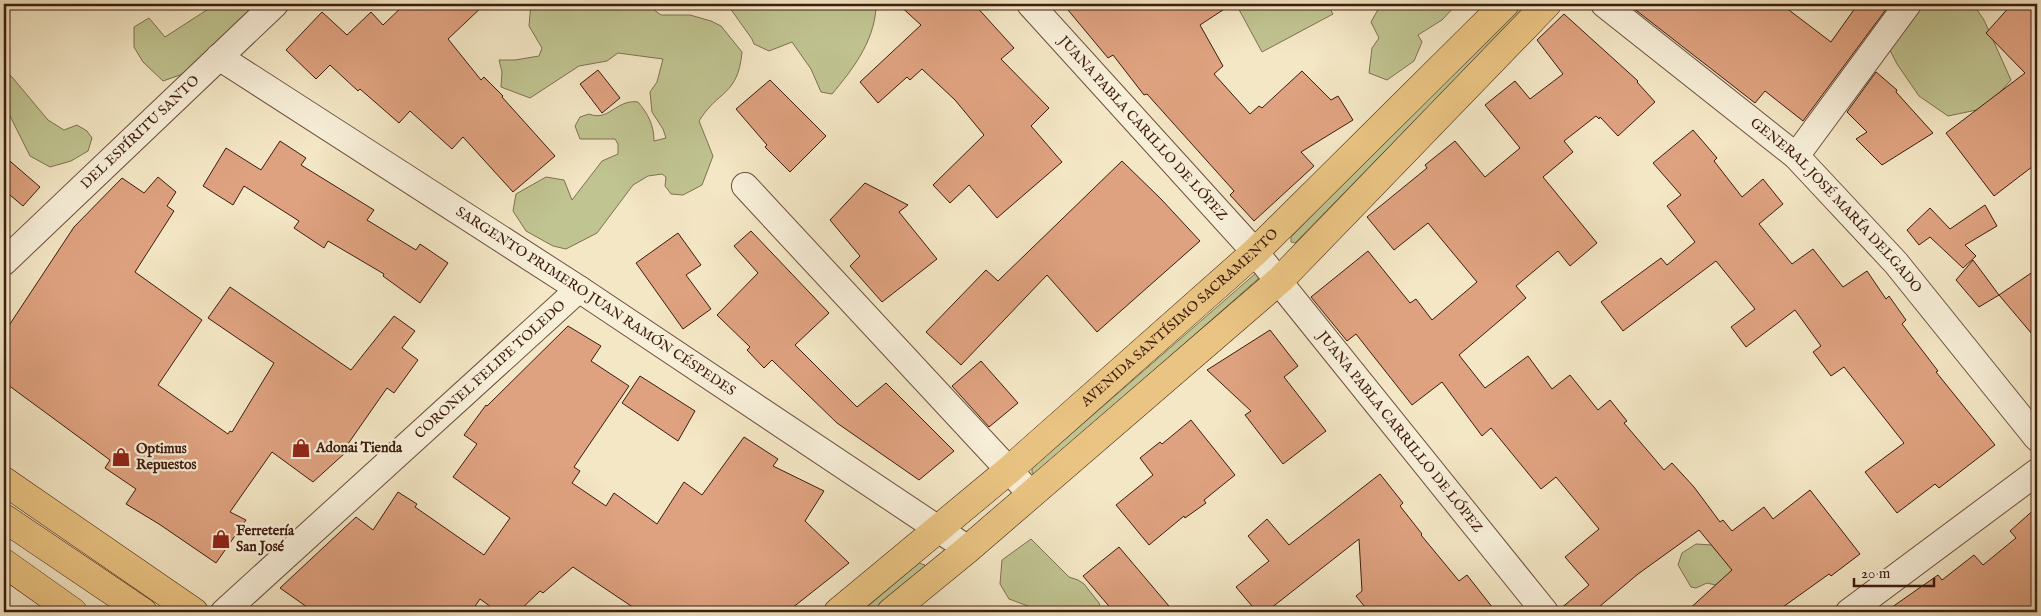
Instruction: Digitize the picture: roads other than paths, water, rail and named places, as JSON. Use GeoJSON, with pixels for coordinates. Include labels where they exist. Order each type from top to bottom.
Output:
{"type":"FeatureCollection","features":[{"type":"Feature","properties":{"kind":"main road","name":"AVENIDA SANTÍSIMO SACRAMENTO"},"geometry":{"type":"LineString","coordinates":[[838,612],[1009,470],[1254,252],[1505,4]]}},
{"type":"Feature","properties":{"kind":"main road"},"geometry":{"type":"LineString","coordinates":[[891,612],[968,549],[1278,281],[1547,4]]}},
{"type":"Feature","properties":{"kind":"main road"},"geometry":{"type":"LineString","coordinates":[[4,481],[194,612]]}},
{"type":"Feature","properties":{"kind":"main road"},"geometry":{"type":"LineString","coordinates":[[4,518],[143,612]]}},
{"type":"Feature","properties":{"kind":"main road"},"geometry":{"type":"LineString","coordinates":[[4,563],[73,612]]}},
{"type":"Feature","properties":{"kind":"street","name":"DEL ESPÍRITU SANTO"},"geometry":{"type":"LineString","coordinates":[[4,262],[275,4]]}},
{"type":"Feature","properties":{"kind":"street","name":"JUANA PABLA CARILLO DE LÓPEZ"},"geometry":{"type":"LineString","coordinates":[[1030,4],[1254,252]]}},
{"type":"Feature","properties":{"kind":"street","name":"GENERAL JOSÉ MARÍA DELGADO"},"geometry":{"type":"LineString","coordinates":[[1604,4],[1796,156],[1896,263],[2037,438]]}},
{"type":"Feature","properties":{"kind":"street"},"geometry":{"type":"LineString","coordinates":[[1796,156],[1908,4]]}},
{"type":"Feature","properties":{"kind":"street","name":"SARGENTO PRIMERO JUAN RAMÓN CÉSPEDES"},"geometry":{"type":"LineString","coordinates":[[219,57],[578,289],[968,549]]}},
{"type":"Feature","properties":{"kind":"street"},"geometry":{"type":"LineString","coordinates":[[745,186],[1031,494]]}},
{"type":"Feature","properties":{"kind":"street","name":"JUANA PABLA CARRILLO DE LÓPEZ"},"geometry":{"type":"LineString","coordinates":[[1254,252],[1545,612]]}},
{"type":"Feature","properties":{"kind":"street","name":"CORONEL FELIPE TOLEDO"},"geometry":{"type":"LineString","coordinates":[[224,612],[578,289]]}},
{"type":"Feature","properties":{"kind":"street"},"geometry":{"type":"LineString","coordinates":[[1849,612],[2037,472]]}},
{"type":"Feature","properties":{"kind":"place","name":"Adonai Tienda"},"geometry":{"type":"Point","coordinates":[301,448]}},
{"type":"Feature","properties":{"kind":"place","name":"Optimus Repuestos"},"geometry":{"type":"Point","coordinates":[121,457]}},
{"type":"Feature","properties":{"kind":"place","name":"Ferretería San José"},"geometry":{"type":"Point","coordinates":[221,539]}}]}
